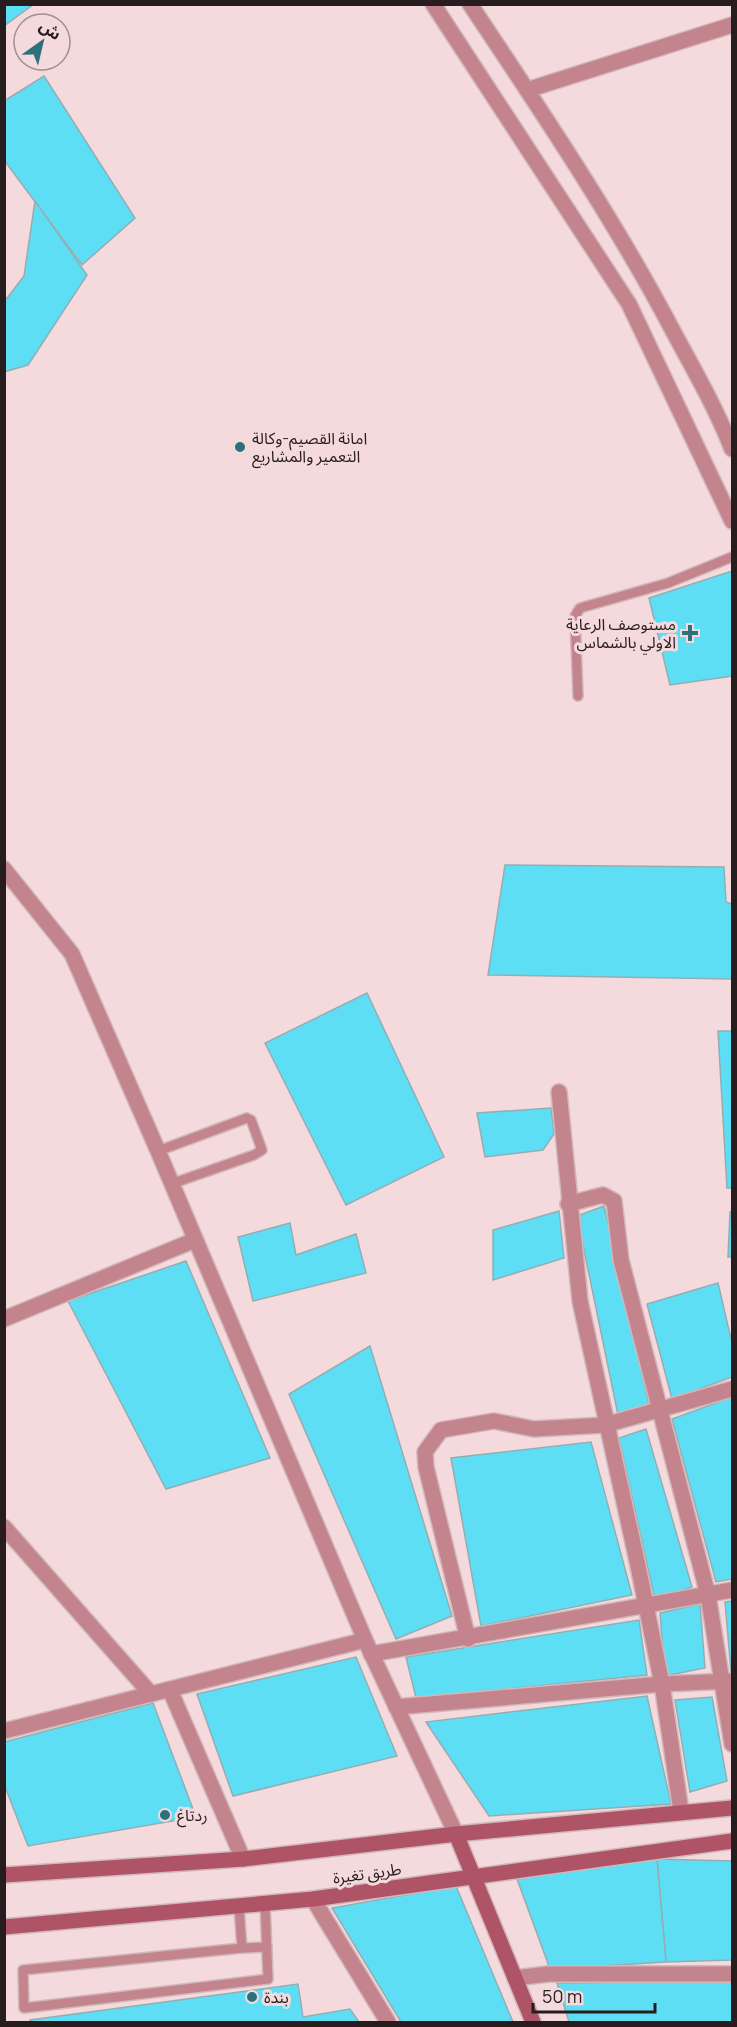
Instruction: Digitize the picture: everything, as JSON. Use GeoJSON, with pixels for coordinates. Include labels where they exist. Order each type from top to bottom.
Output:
{"type":"FeatureCollection","features":[{"type":"Feature","properties":{"kind":"main road","name":"طريق تغيرة"},"geometry":{"type":"LineString","coordinates":[[5,1875],[243,1859],[456,1834],[732,1808]]}},
{"type":"Feature","properties":{"kind":"main road"},"geometry":{"type":"LineString","coordinates":[[456,1834],[533,2022]]}},
{"type":"Feature","properties":{"kind":"main road","name":"طريق تغيرة"},"geometry":{"type":"LineString","coordinates":[[4,1928],[313,1899],[732,1841]]}},
{"type":"Feature","properties":{"kind":"street"},"geometry":{"type":"LineString","coordinates":[[433,4],[628,304],[732,521]]}},
{"type":"Feature","properties":{"kind":"street"},"geometry":{"type":"LineString","coordinates":[[470,4],[599,200],[644,276],[710,398],[732,449]]}},
{"type":"Feature","properties":{"kind":"street"},"geometry":{"type":"LineString","coordinates":[[527,90],[732,25]]}},
{"type":"Feature","properties":{"kind":"street"},"geometry":{"type":"LineString","coordinates":[[4,869],[72,954],[368,1647],[456,1834]]}},
{"type":"Feature","properties":{"kind":"street"},"geometry":{"type":"LineString","coordinates":[[559,1092],[568,1204],[580,1301],[662,1684],[681,1811]]}},
{"type":"Feature","properties":{"kind":"street"},"geometry":{"type":"LineString","coordinates":[[568,1204],[603,1195],[614,1201],[621,1260],[708,1595],[727,1681],[732,1744]]}},
{"type":"Feature","properties":{"kind":"street"},"geometry":{"type":"LineString","coordinates":[[4,1319],[195,1240]]}},
{"type":"Feature","properties":{"kind":"street"},"geometry":{"type":"LineString","coordinates":[[468,1639],[426,1467],[425,1452],[441,1430],[494,1421],[534,1429],[605,1425],[732,1389]]}},
{"type":"Feature","properties":{"kind":"street"},"geometry":{"type":"LineString","coordinates":[[4,1527],[151,1694]]}},
{"type":"Feature","properties":{"kind":"street"},"geometry":{"type":"LineString","coordinates":[[4,1731],[151,1694],[368,1647],[468,1639],[646,1608],[732,1590]]}},
{"type":"Feature","properties":{"kind":"street"},"geometry":{"type":"LineString","coordinates":[[396,1707],[662,1684],[727,1681]]}},
{"type":"Feature","properties":{"kind":"street"},"geometry":{"type":"LineString","coordinates":[[170,1690],[243,1859]]}},
{"type":"Feature","properties":{"kind":"street"},"geometry":{"type":"LineString","coordinates":[[313,1899],[388,2022]]}},
{"type":"Feature","properties":{"kind":"street"},"geometry":{"type":"LineString","coordinates":[[515,1978],[548,1974],[732,1974]]}},
{"type":"Feature","properties":{"kind":"lane"},"geometry":{"type":"LineString","coordinates":[[578,696],[575,616],[580,608],[668,583],[732,556]]}},
{"type":"Feature","properties":{"kind":"lane"},"geometry":{"type":"LineString","coordinates":[[158,1151],[247,1118],[254,1125],[262,1145],[262,1150],[254,1155],[171,1184]]}},
{"type":"Feature","properties":{"kind":"lane"},"geometry":{"type":"LineString","coordinates":[[264,1904],[267,1947],[268,1979],[24,2008],[23,1970],[267,1947]]}},
{"type":"Feature","properties":{"kind":"lane"},"geometry":{"type":"LineString","coordinates":[[239,1907],[242,1948]]}},
{"type":"Feature","properties":{"kind":"building"},"geometry":{"type":"Polygon","coordinates":[[[4,4],[34,4],[23,12],[12,12],[12,20],[4,26],[4,4]]]}},
{"type":"Feature","properties":{"kind":"building"},"geometry":{"type":"Polygon","coordinates":[[[44,76],[135,218],[82,265],[4,160],[4,101],[44,76]]]}},
{"type":"Feature","properties":{"kind":"building"},"geometry":{"type":"Polygon","coordinates":[[[35,201],[87,275],[28,365],[4,372],[4,302],[24,276],[35,201]]]}},
{"type":"Feature","properties":{"kind":"building"},"geometry":{"type":"Polygon","coordinates":[[[732,571],[732,676],[670,685],[649,598],[732,571]]]}},
{"type":"Feature","properties":{"kind":"building"},"geometry":{"type":"Polygon","coordinates":[[[505,865],[724,867],[726,902],[732,904],[732,979],[488,975],[505,865]]]}},
{"type":"Feature","properties":{"kind":"building"},"geometry":{"type":"Polygon","coordinates":[[[367,993],[444,1157],[346,1205],[265,1043],[367,993]]]}},
{"type":"Feature","properties":{"kind":"building"},"geometry":{"type":"Polygon","coordinates":[[[718,1031],[732,1031],[732,1188],[727,1188],[718,1031]]]}},
{"type":"Feature","properties":{"kind":"building"},"geometry":{"type":"Polygon","coordinates":[[[551,1108],[554,1134],[543,1150],[485,1157],[477,1113],[551,1108]]]}},
{"type":"Feature","properties":{"kind":"building"},"geometry":{"type":"Polygon","coordinates":[[[604,1206],[649,1405],[618,1415],[577,1216],[604,1206]]]}},
{"type":"Feature","properties":{"kind":"building"},"geometry":{"type":"Polygon","coordinates":[[[559,1211],[564,1258],[493,1280],[493,1230],[559,1211]]]}},
{"type":"Feature","properties":{"kind":"building"},"geometry":{"type":"Polygon","coordinates":[[[732,1211],[732,1257],[728,1257],[730,1212],[732,1211]]]}},
{"type":"Feature","properties":{"kind":"building"},"geometry":{"type":"Polygon","coordinates":[[[290,1223],[296,1255],[356,1234],[366,1273],[253,1301],[238,1237],[290,1223]]]}},
{"type":"Feature","properties":{"kind":"building"},"geometry":{"type":"Polygon","coordinates":[[[186,1261],[270,1458],[166,1489],[68,1301],[186,1261]]]}},
{"type":"Feature","properties":{"kind":"building"},"geometry":{"type":"Polygon","coordinates":[[[718,1283],[732,1343],[732,1377],[672,1399],[647,1304],[718,1283]]]}},
{"type":"Feature","properties":{"kind":"building"},"geometry":{"type":"Polygon","coordinates":[[[370,1346],[452,1616],[396,1639],[289,1394],[370,1346]]]}},
{"type":"Feature","properties":{"kind":"building"},"geometry":{"type":"Polygon","coordinates":[[[732,1397],[732,1579],[716,1582],[672,1419],[732,1397]]]}},
{"type":"Feature","properties":{"kind":"building"},"geometry":{"type":"Polygon","coordinates":[[[646,1429],[692,1587],[655,1600],[619,1438],[646,1429]]]}},
{"type":"Feature","properties":{"kind":"building"},"geometry":{"type":"Polygon","coordinates":[[[591,1442],[632,1595],[481,1626],[451,1458],[591,1442]]]}},
{"type":"Feature","properties":{"kind":"building"},"geometry":{"type":"Polygon","coordinates":[[[732,1601],[732,1672],[731,1672],[725,1602],[732,1601]]]}},
{"type":"Feature","properties":{"kind":"building"},"geometry":{"type":"Polygon","coordinates":[[[700,1604],[705,1668],[665,1676],[660,1613],[700,1604]]]}},
{"type":"Feature","properties":{"kind":"building"},"geometry":{"type":"Polygon","coordinates":[[[639,1620],[647,1675],[416,1698],[406,1657],[639,1620]]]}},
{"type":"Feature","properties":{"kind":"building"},"geometry":{"type":"Polygon","coordinates":[[[356,1657],[397,1756],[233,1796],[197,1694],[356,1657]]]}},
{"type":"Feature","properties":{"kind":"building"},"geometry":{"type":"Polygon","coordinates":[[[647,1696],[671,1804],[489,1816],[426,1722],[647,1696]]]}},
{"type":"Feature","properties":{"kind":"building"},"geometry":{"type":"Polygon","coordinates":[[[712,1697],[727,1781],[690,1792],[675,1700],[712,1697]]]}},
{"type":"Feature","properties":{"kind":"building"},"geometry":{"type":"Polygon","coordinates":[[[153,1703],[196,1817],[28,1846],[4,1784],[4,1742],[153,1703]]]}},
{"type":"Feature","properties":{"kind":"building"},"geometry":{"type":"Polygon","coordinates":[[[657,1859],[732,1861],[732,1960],[666,1962],[657,1859]]]}},
{"type":"Feature","properties":{"kind":"building"},"geometry":{"type":"Polygon","coordinates":[[[657,1859],[666,1962],[550,1969],[517,1879],[657,1859]]]}},
{"type":"Feature","properties":{"kind":"building"},"geometry":{"type":"Polygon","coordinates":[[[456,1886],[513,2022],[401,2022],[332,1908],[456,1886]]]}},
{"type":"Feature","properties":{"kind":"building"},"geometry":{"type":"Polygon","coordinates":[[[732,1981],[732,2022],[569,2022],[557,1983],[732,1981]]]}},
{"type":"Feature","properties":{"kind":"building","name":"بندة"},"geometry":{"type":"Polygon","coordinates":[[[298,1984],[303,2017],[350,2009],[359,2022],[30,2022],[30,2020],[298,1984]]]}},
{"type":"Feature","properties":{"kind":"place","name":"امانة القصيم-وكالة التعمير والمشاريع"},"geometry":{"type":"Point","coordinates":[240,447]}},
{"type":"Feature","properties":{"kind":"place","name":"مستوصف الرعاية الاولي بالشماس"},"geometry":{"type":"Point","coordinates":[690,633]}},
{"type":"Feature","properties":{"kind":"place","name":"ردتاغ"},"geometry":{"type":"Point","coordinates":[165,1815]}},
{"type":"Feature","properties":{"kind":"place","name":"بندة"},"geometry":{"type":"Point","coordinates":[252,1997]}}]}
